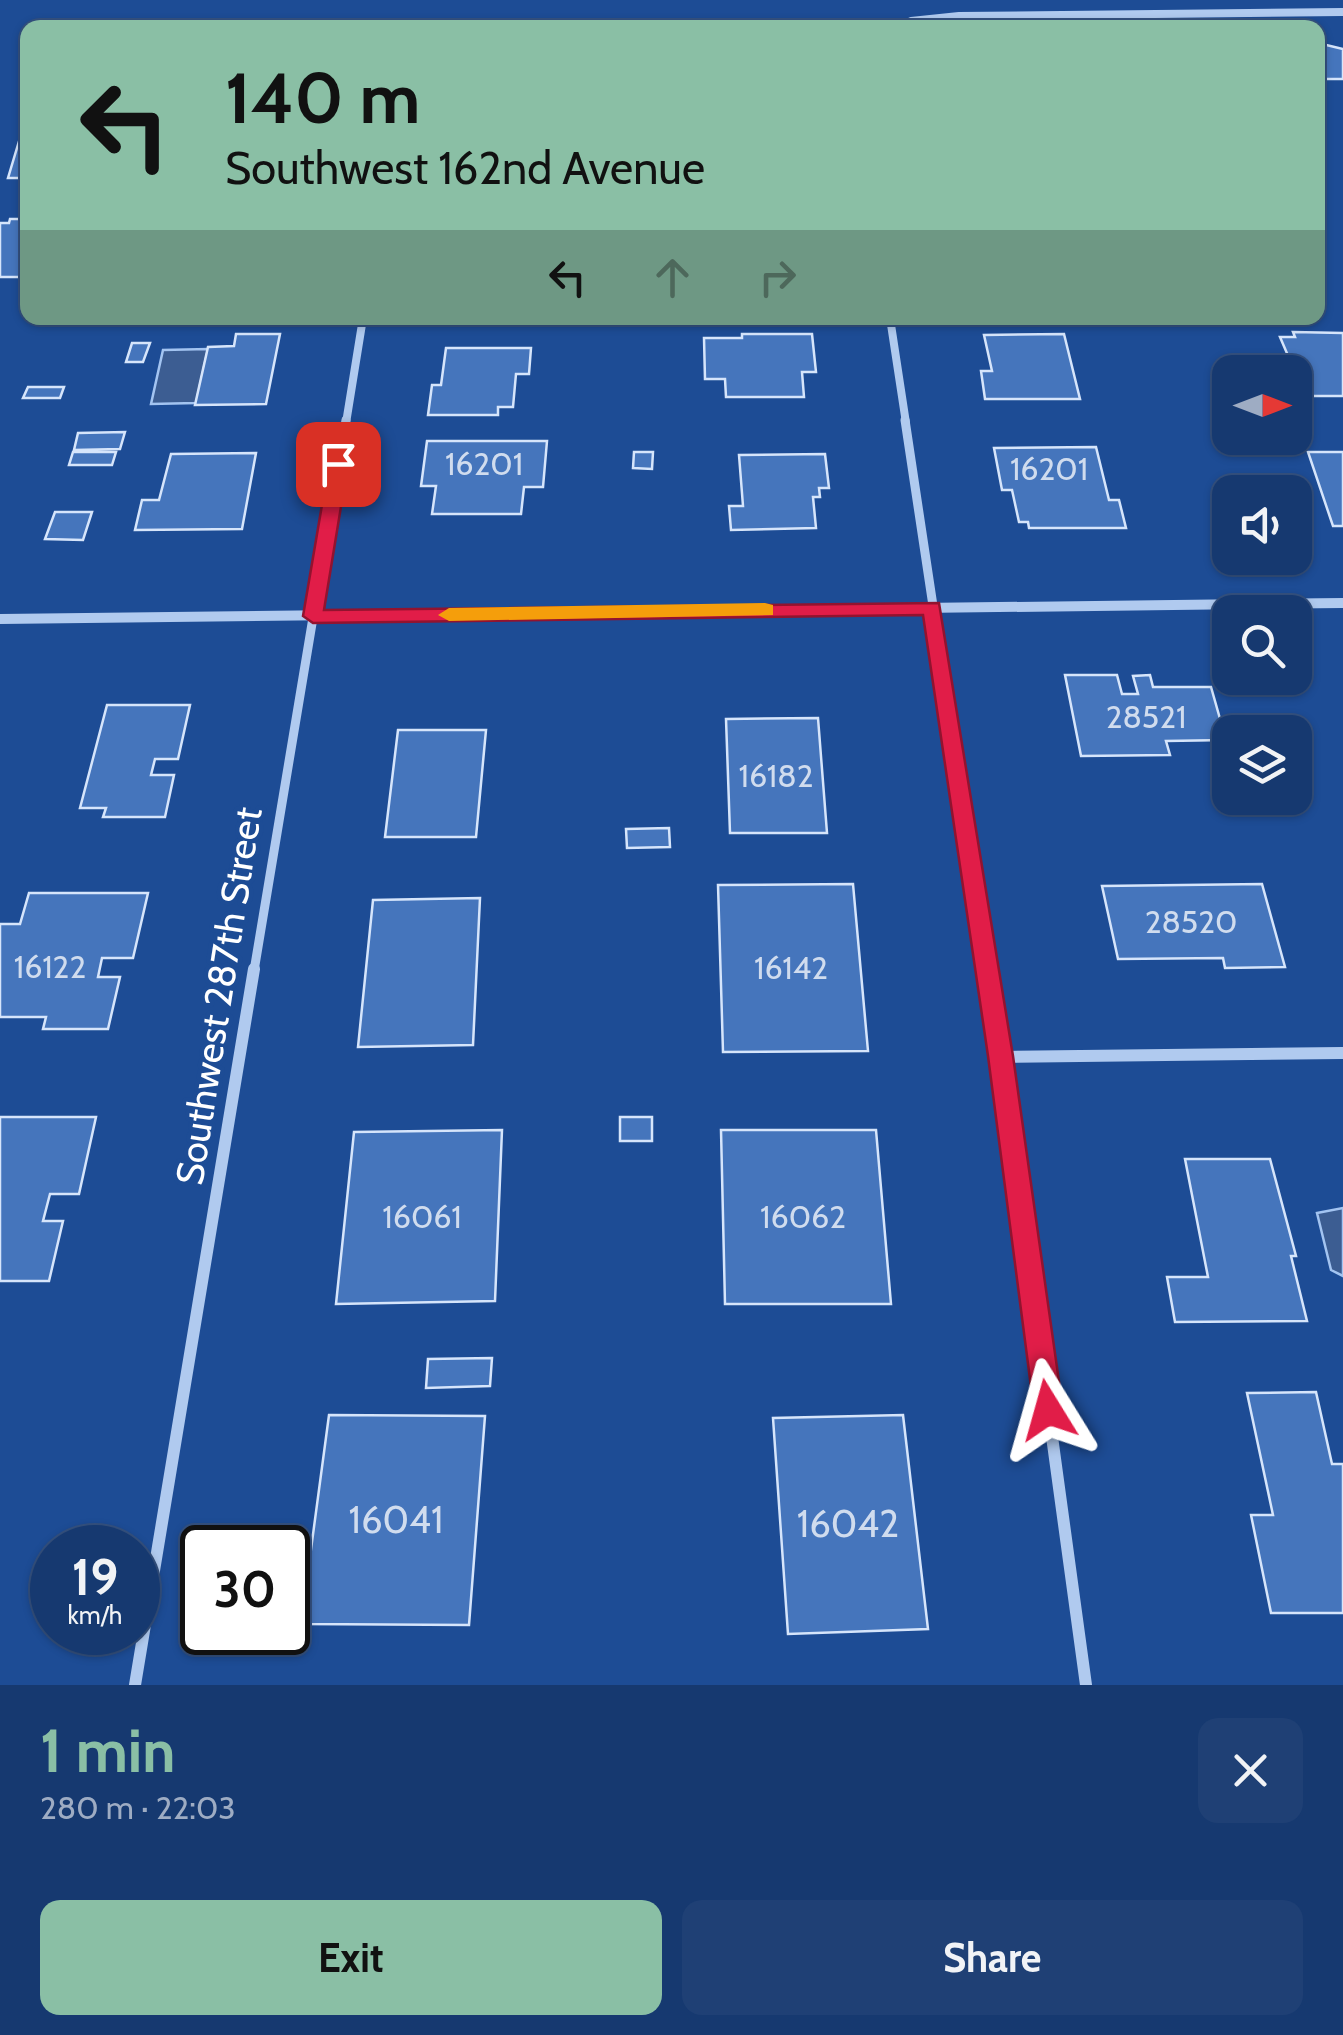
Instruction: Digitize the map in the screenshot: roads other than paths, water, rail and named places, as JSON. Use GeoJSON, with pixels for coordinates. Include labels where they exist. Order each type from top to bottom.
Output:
{"type":"FeatureCollection","features":[{"type":"Feature","properties":{"kind":"street"},"geometry":{"type":"LineString","coordinates":[[935,20],[959,16],[1343,12]]}},
{"type":"Feature","properties":{"kind":"street","name":"Southwest 287th Street"},"geometry":{"type":"LineString","coordinates":[[135,1685],[362,325]]}},
{"type":"Feature","properties":{"kind":"street"},"geometry":{"type":"LineString","coordinates":[[891,325],[1000,1056],[1086,1685]]}},
{"type":"Feature","properties":{"kind":"street"},"geometry":{"type":"LineString","coordinates":[[0,620],[1343,603]]}},
{"type":"Feature","properties":{"kind":"street"},"geometry":{"type":"LineString","coordinates":[[1000,1056],[1343,1053]]}},
{"type":"Feature","properties":{"kind":"water"},"geometry":{"type":"Polygon","coordinates":[[[208,349],[196,403],[151,404],[163,350],[208,349]]]}},
{"type":"Feature","properties":{"kind":"water"},"geometry":{"type":"Polygon","coordinates":[[[1343,1208],[1343,1276],[1331,1270],[1317,1213],[1343,1208]]]}}]}
